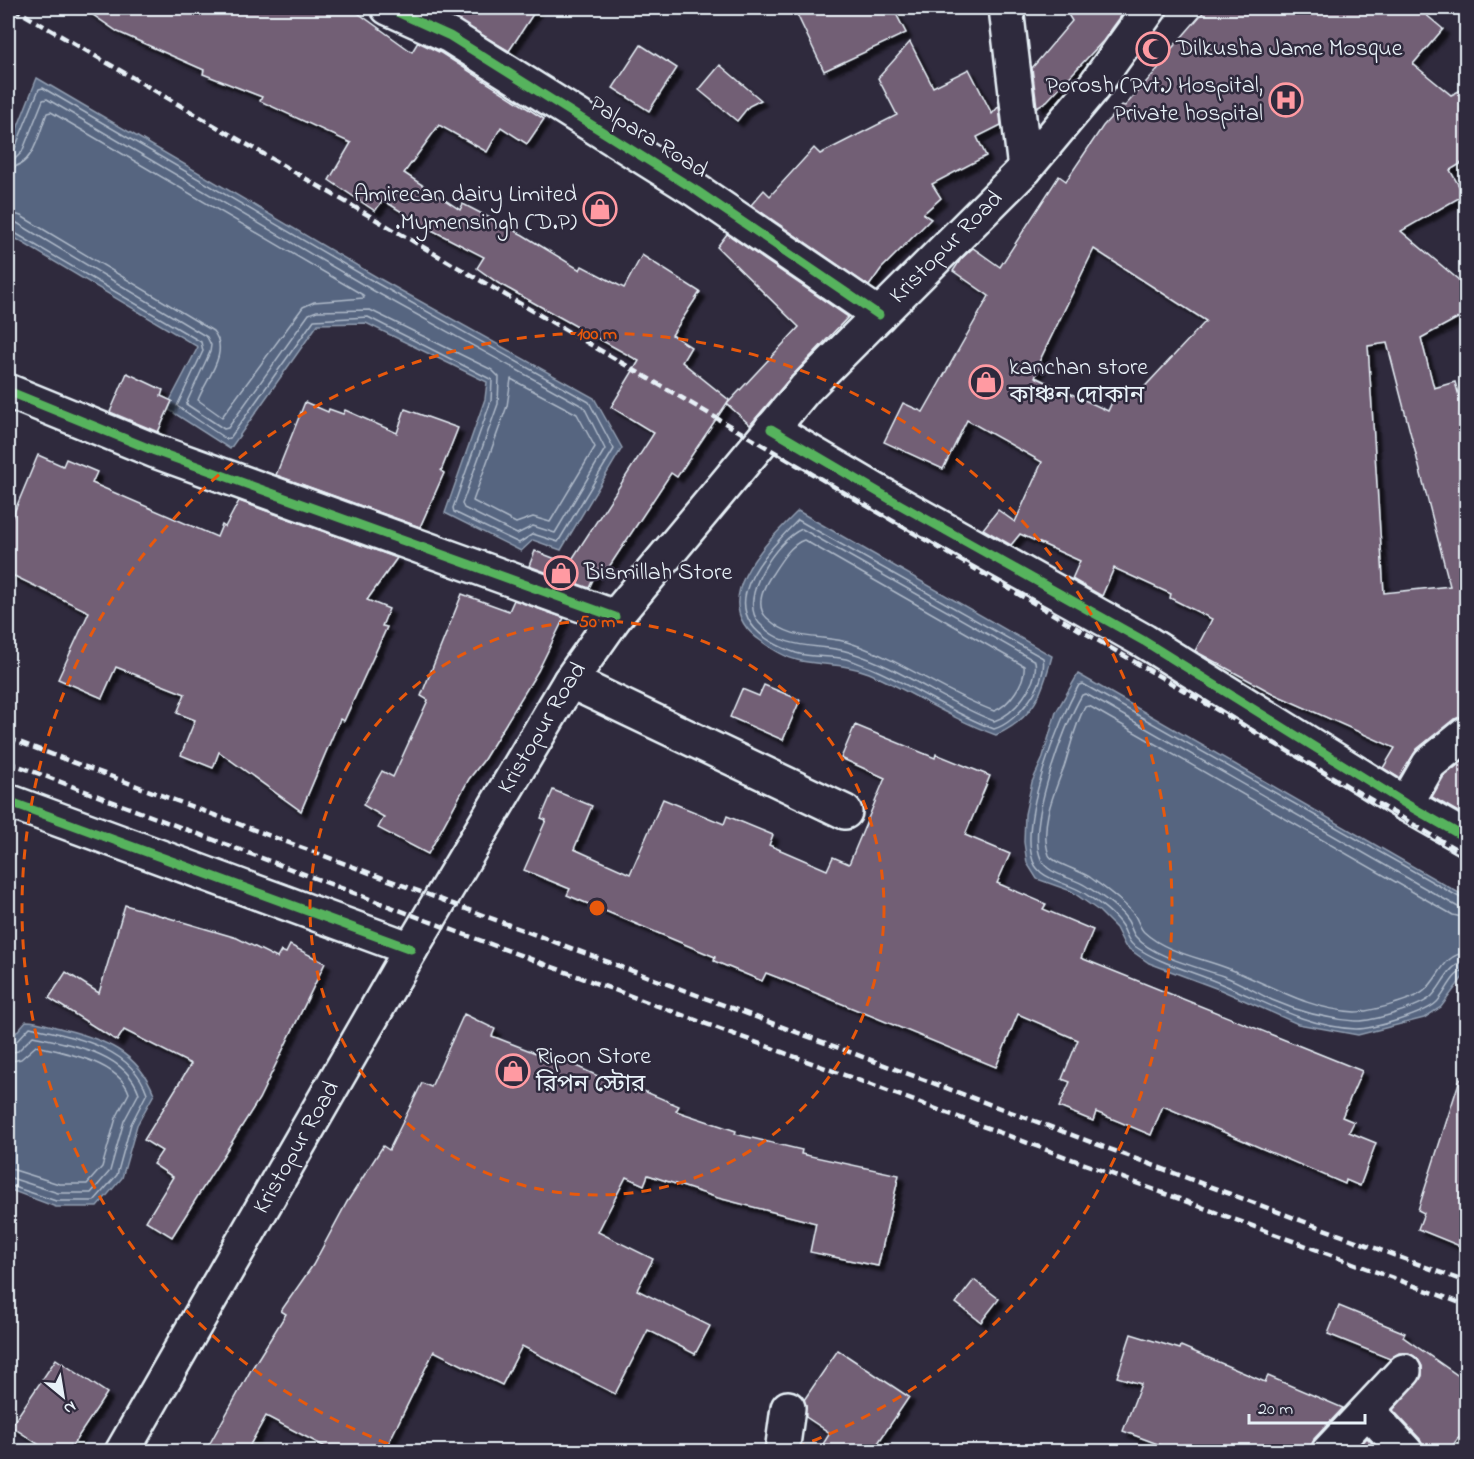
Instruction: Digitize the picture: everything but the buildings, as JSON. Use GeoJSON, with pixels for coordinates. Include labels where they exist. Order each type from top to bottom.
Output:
{"type":"FeatureCollection","features":[{"type":"Feature","properties":{"kind":"street","name":"Palpara Road"},"geometry":{"type":"LineString","coordinates":[[388,8],[460,42],[697,191],[879,315]]}},
{"type":"Feature","properties":{"kind":"street"},"geometry":{"type":"LineString","coordinates":[[1006,8],[1025,169]]}},
{"type":"Feature","properties":{"kind":"street","name":"Kristopur Road"},"geometry":{"type":"LineString","coordinates":[[122,1452],[411,949],[570,681],[615,616],[804,389],[1025,169],[1092,89],[1150,8]]}},
{"type":"Feature","properties":{"kind":"street"},"geometry":{"type":"LineString","coordinates":[[8,391],[156,451],[615,616]]}},
{"type":"Feature","properties":{"kind":"street"},"geometry":{"type":"LineString","coordinates":[[771,429],[890,500],[1144,641],[1406,804],[1467,838]]}},
{"type":"Feature","properties":{"kind":"street"},"geometry":{"type":"LineString","coordinates":[[570,681],[845,812]]}},
{"type":"Feature","properties":{"kind":"street"},"geometry":{"type":"LineString","coordinates":[[1406,804],[1429,764],[1467,734]]}},
{"type":"Feature","properties":{"kind":"street"},"geometry":{"type":"LineString","coordinates":[[8,801],[411,949]]}},
{"type":"Feature","properties":{"kind":"street"},"geometry":{"type":"LineString","coordinates":[[1328,1452],[1404,1371]]}},
{"type":"Feature","properties":{"kind":"street"},"geometry":{"type":"LineString","coordinates":[[782,1452],[788,1408]]}},
{"type":"Feature","properties":{"kind":"street"},"geometry":{"type":"LineString","coordinates":[[1368,1411],[1406,1452]]}},
{"type":"Feature","properties":{"kind":"water"},"geometry":{"type":"Polygon","coordinates":[[[37,78],[380,279],[594,398],[622,448],[561,550],[533,540],[521,551],[445,513],[485,399],[487,382],[366,323],[318,324],[230,449],[166,408],[198,347],[8,234],[8,152],[37,78]]]}},
{"type":"Feature","properties":{"kind":"water"},"geometry":{"type":"Polygon","coordinates":[[[798,511],[1052,656],[1040,693],[1028,713],[996,735],[979,729],[869,673],[792,659],[761,641],[745,626],[738,609],[739,591],[746,573],[757,556],[798,511]]]}},
{"type":"Feature","properties":{"kind":"water"},"geometry":{"type":"Polygon","coordinates":[[[1078,674],[1466,897],[1466,973],[1441,1007],[1424,1018],[1358,1035],[1298,1024],[1221,990],[1149,963],[1125,946],[1116,928],[1099,911],[1071,891],[1037,879],[1027,863],[1024,842],[1025,814],[1032,782],[1042,760],[1056,712],[1078,674]]]}},
{"type":"Feature","properties":{"kind":"water"},"geometry":{"type":"Polygon","coordinates":[[[26,1021],[92,1037],[118,1050],[139,1068],[154,1094],[137,1125],[122,1178],[97,1207],[56,1207],[8,1189],[8,1042],[26,1021]]]}},
{"type":"Feature","properties":{"kind":"railway"},"geometry":{"type":"LineString","coordinates":[[13,8],[1466,855]]}},
{"type":"Feature","properties":{"kind":"railway"},"geometry":{"type":"LineString","coordinates":[[8,738],[1466,1282]]}},
{"type":"Feature","properties":{"kind":"railway"},"geometry":{"type":"LineString","coordinates":[[8,762],[428,921],[1466,1305]]}},
{"type":"Feature","properties":{"kind":"cycle path"},"geometry":{"type":"LineString","coordinates":[[388,8],[450,36],[697,191],[879,315]]}},
{"type":"Feature","properties":{"kind":"cycle path"},"geometry":{"type":"LineString","coordinates":[[8,391],[155,451],[615,617]]}},
{"type":"Feature","properties":{"kind":"cycle path"},"geometry":{"type":"LineString","coordinates":[[771,429],[890,499],[1144,641],[1406,804],[1466,838]]}},
{"type":"Feature","properties":{"kind":"cycle path"},"geometry":{"type":"LineString","coordinates":[[8,801],[411,949]]}},
{"type":"Feature","properties":{"kind":"place","name":"Dilkusha Jame Mosque"},"geometry":{"type":"Point","coordinates":[1153,49]}},
{"type":"Feature","properties":{"kind":"place","name":"Porosh (Pvt.) Hospital, Private hospital"},"geometry":{"type":"Point","coordinates":[1286,100]}},
{"type":"Feature","properties":{"kind":"place","name":"Amirecan dairy Limited .Mymensingh (D.P)"},"geometry":{"type":"Point","coordinates":[600,209]}},
{"type":"Feature","properties":{"kind":"place","name":"kanchan store কাঞ্চন দোকান"},"geometry":{"type":"Point","coordinates":[986,382]}},
{"type":"Feature","properties":{"kind":"place","name":"Bismillah Store"},"geometry":{"type":"Point","coordinates":[561,573]}},
{"type":"Feature","properties":{"kind":"place","name":"Ripon Store রিপন স্টোর"},"geometry":{"type":"Point","coordinates":[513,1071]}}]}
